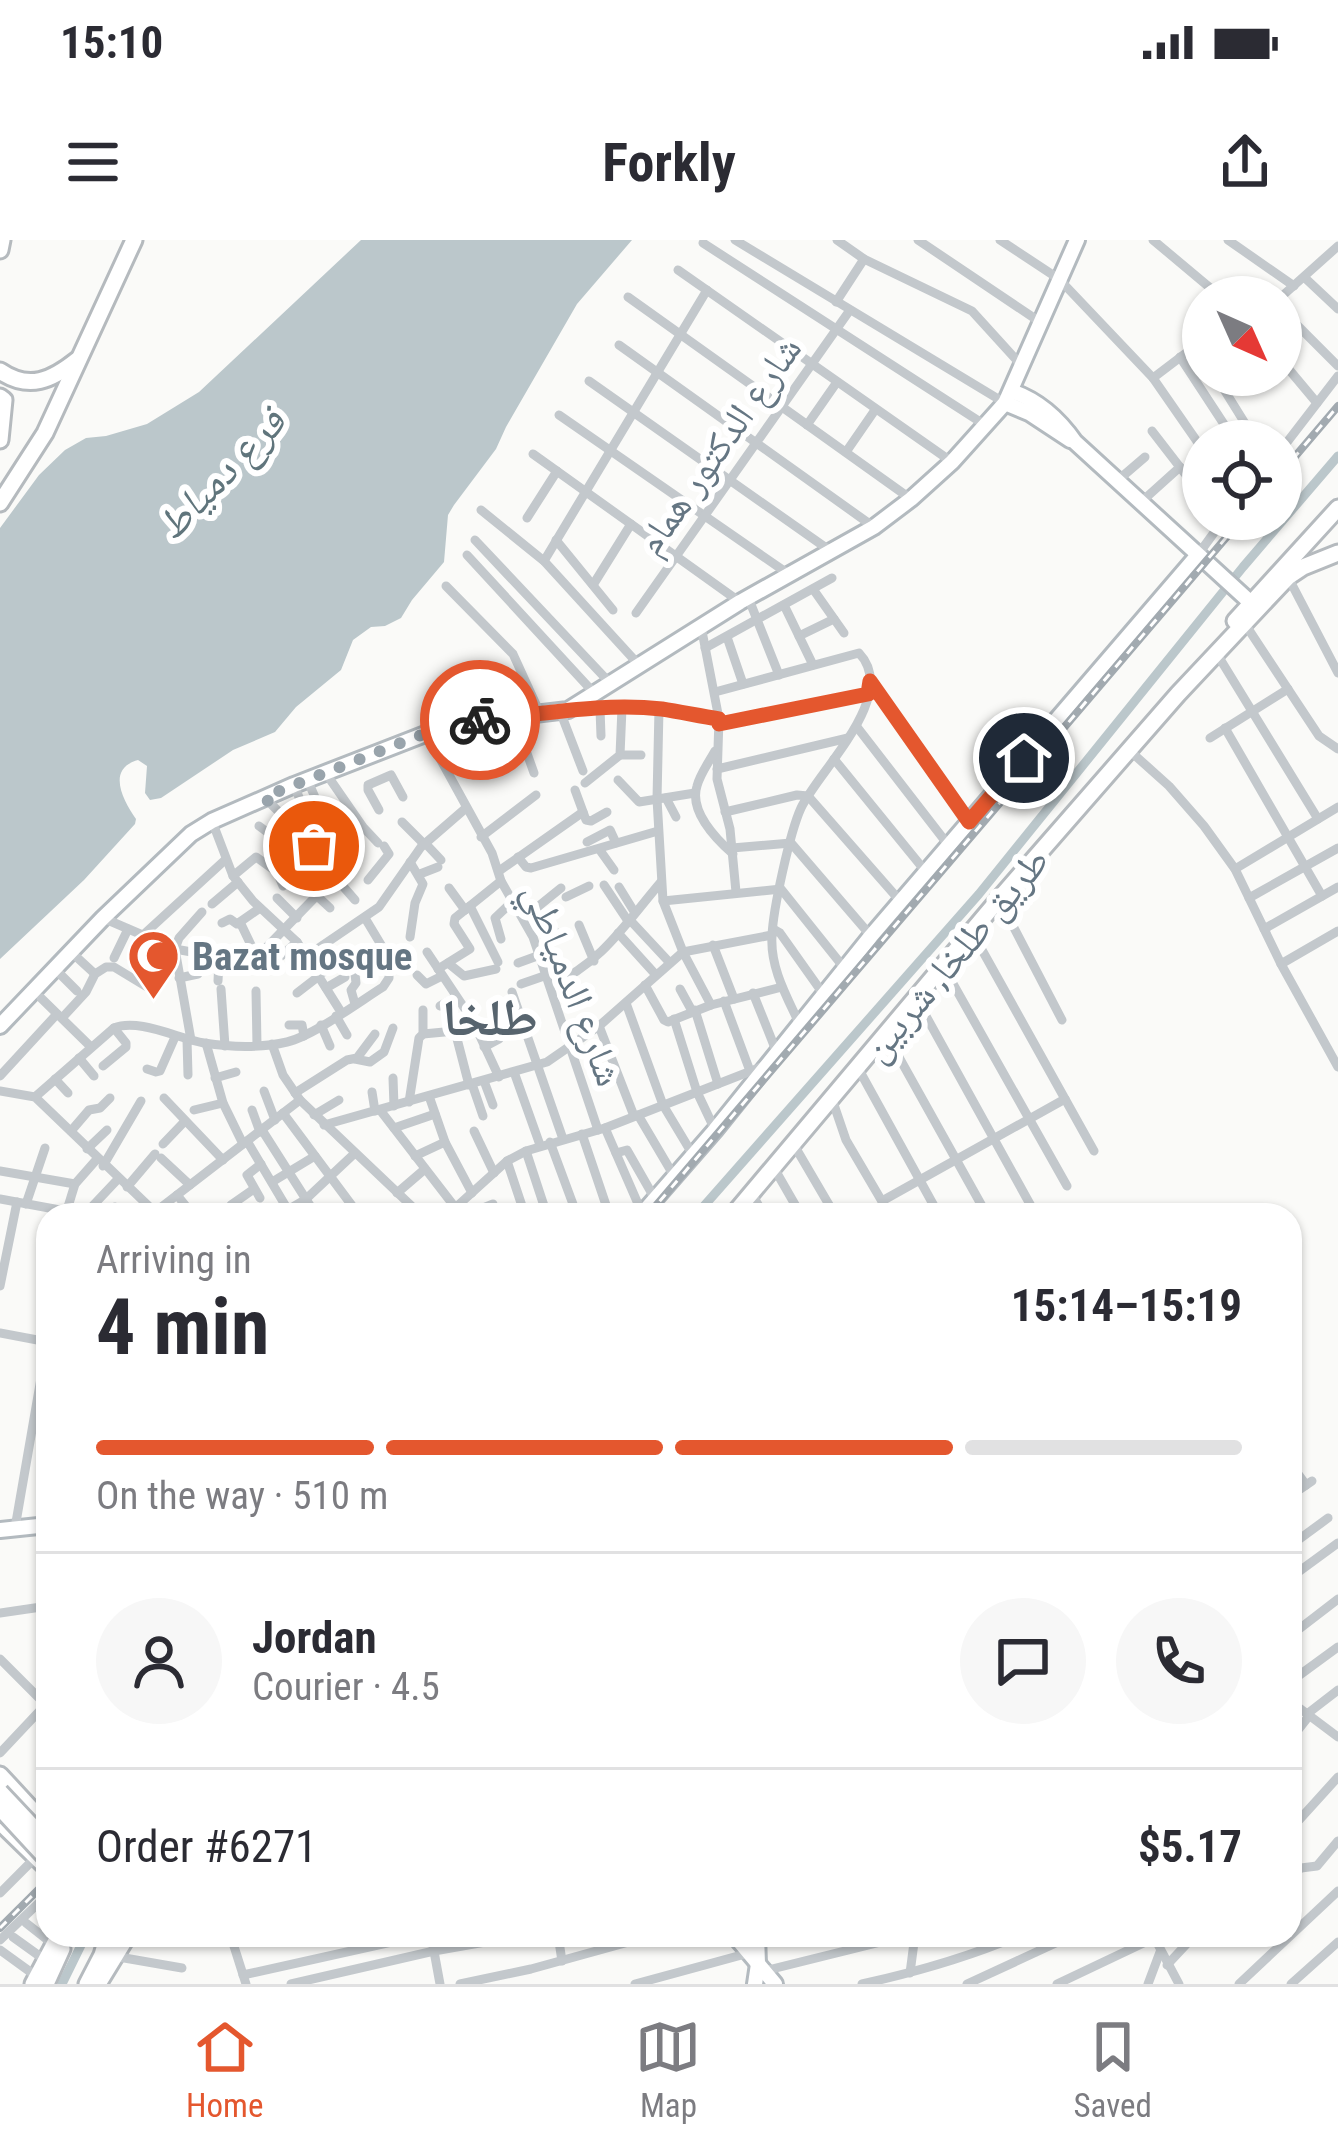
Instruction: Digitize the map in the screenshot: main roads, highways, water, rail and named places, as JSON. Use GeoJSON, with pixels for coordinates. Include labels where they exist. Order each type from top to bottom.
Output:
{"type":"FeatureCollection","features":[{"type":"Feature","properties":{"kind":"main road"},"geometry":{"type":"LineString","coordinates":[[0,250],[2,240]]}},
{"type":"Feature","properties":{"kind":"main road"},"geometry":{"type":"LineString","coordinates":[[0,503],[45,433],[134,240]]}},
{"type":"Feature","properties":{"kind":"main road"},"geometry":{"type":"LineString","coordinates":[[0,1026],[103,918],[191,834],[212,821],[426,733],[597,701],[610,683],[700,626],[874,527],[952,462],[1008,397],[1077,240]]}},
{"type":"Feature","properties":{"kind":"main road"},"geometry":{"type":"LineString","coordinates":[[0,370],[18,381],[36,382],[54,377],[81,356]]}},
{"type":"Feature","properties":{"kind":"main road"},"geometry":{"type":"LineString","coordinates":[[1008,397],[1022,395],[1049,412],[1075,442],[1246,598]]}},
{"type":"Feature","properties":{"kind":"main road"},"geometry":{"type":"LineString","coordinates":[[0,397],[4,418],[0,440]]}},
{"type":"Feature","properties":{"kind":"main road"},"geometry":{"type":"LineString","coordinates":[[1178,694],[1246,598],[1338,508]]}},
{"type":"Feature","properties":{"kind":"main road"},"geometry":{"type":"LineString","coordinates":[[1324,524],[1338,543]]}},
{"type":"Feature","properties":{"kind":"main road","name":"طريق طلخا, شربين"},"geometry":{"type":"LineString","coordinates":[[744,1203],[1178,694],[1288,577],[1338,553]]}},
{"type":"Feature","properties":{"kind":"main road"},"geometry":{"type":"LineString","coordinates":[[652,1203],[871,936],[1197,556]]}},
{"type":"Feature","properties":{"kind":"main road"},"geometry":{"type":"LineString","coordinates":[[0,1776],[36,1813]]}},
{"type":"Feature","properties":{"kind":"main road"},"geometry":{"type":"LineString","coordinates":[[0,1792],[36,1830]]}},
{"type":"Feature","properties":{"kind":"main road"},"geometry":{"type":"LineString","coordinates":[[0,1808],[36,1852]]}},
{"type":"Feature","properties":{"kind":"main road"},"geometry":{"type":"LineString","coordinates":[[4,1827],[26,1826],[32,1809]]}},
{"type":"Feature","properties":{"kind":"main road"},"geometry":{"type":"LineString","coordinates":[[4,1827],[36,1855]]}},
{"type":"Feature","properties":{"kind":"main road"},"geometry":{"type":"LineString","coordinates":[[38,1981],[55,1947]]}},
{"type":"Feature","properties":{"kind":"main road"},"geometry":{"type":"LineString","coordinates":[[38,1981],[55,1947]]}},
{"type":"Feature","properties":{"kind":"main road"},"geometry":{"type":"LineString","coordinates":[[87,1984],[102,1955],[112,1947]]}},
{"type":"Feature","properties":{"kind":"main road"},"geometry":{"type":"LineString","coordinates":[[98,1984],[116,1947]]}},
{"type":"Feature","properties":{"kind":"main road"},"geometry":{"type":"LineString","coordinates":[[756,1968],[775,1984]]}},
{"type":"Feature","properties":{"kind":"water","name":"فرع دمياط"},"geometry":{"type":"Polygon","coordinates":[[[361,240],[632,240],[577,304],[496,449],[454,505],[448,515],[444,562],[401,618],[371,627],[353,640],[341,670],[296,707],[275,732],[233,750],[161,798],[150,800],[145,793],[147,766],[138,760],[128,764],[120,786],[135,824],[0,959],[0,528],[39,475],[65,450],[86,438],[147,424],[199,392],[361,240]]]}},
{"type":"Feature","properties":{"kind":"waterway"},"geometry":{"type":"LineString","coordinates":[[707,1203],[979,894],[1338,456]]}},
{"type":"Feature","properties":{"kind":"waterway"},"geometry":{"type":"LineString","coordinates":[[62,1984],[80,1947]]}},
{"type":"Feature","properties":{"kind":"railway"},"geometry":{"type":"LineString","coordinates":[[1302,448],[1338,406]]}},
{"type":"Feature","properties":{"kind":"railway"},"geometry":{"type":"LineString","coordinates":[[658,1203],[1224,540]]}},
{"type":"Feature","properties":{"kind":"railway"},"geometry":{"type":"LineString","coordinates":[[0,1928],[36,1892]]}},
{"type":"Feature","properties":{"kind":"place","name":"Bazat mosque"},"geometry":{"type":"Point","coordinates":[153,1002]}},
{"type":"Feature","properties":{"kind":"district","name":"طلخا"},"geometry":{"type":"Point","coordinates":[490,1017]}}]}
